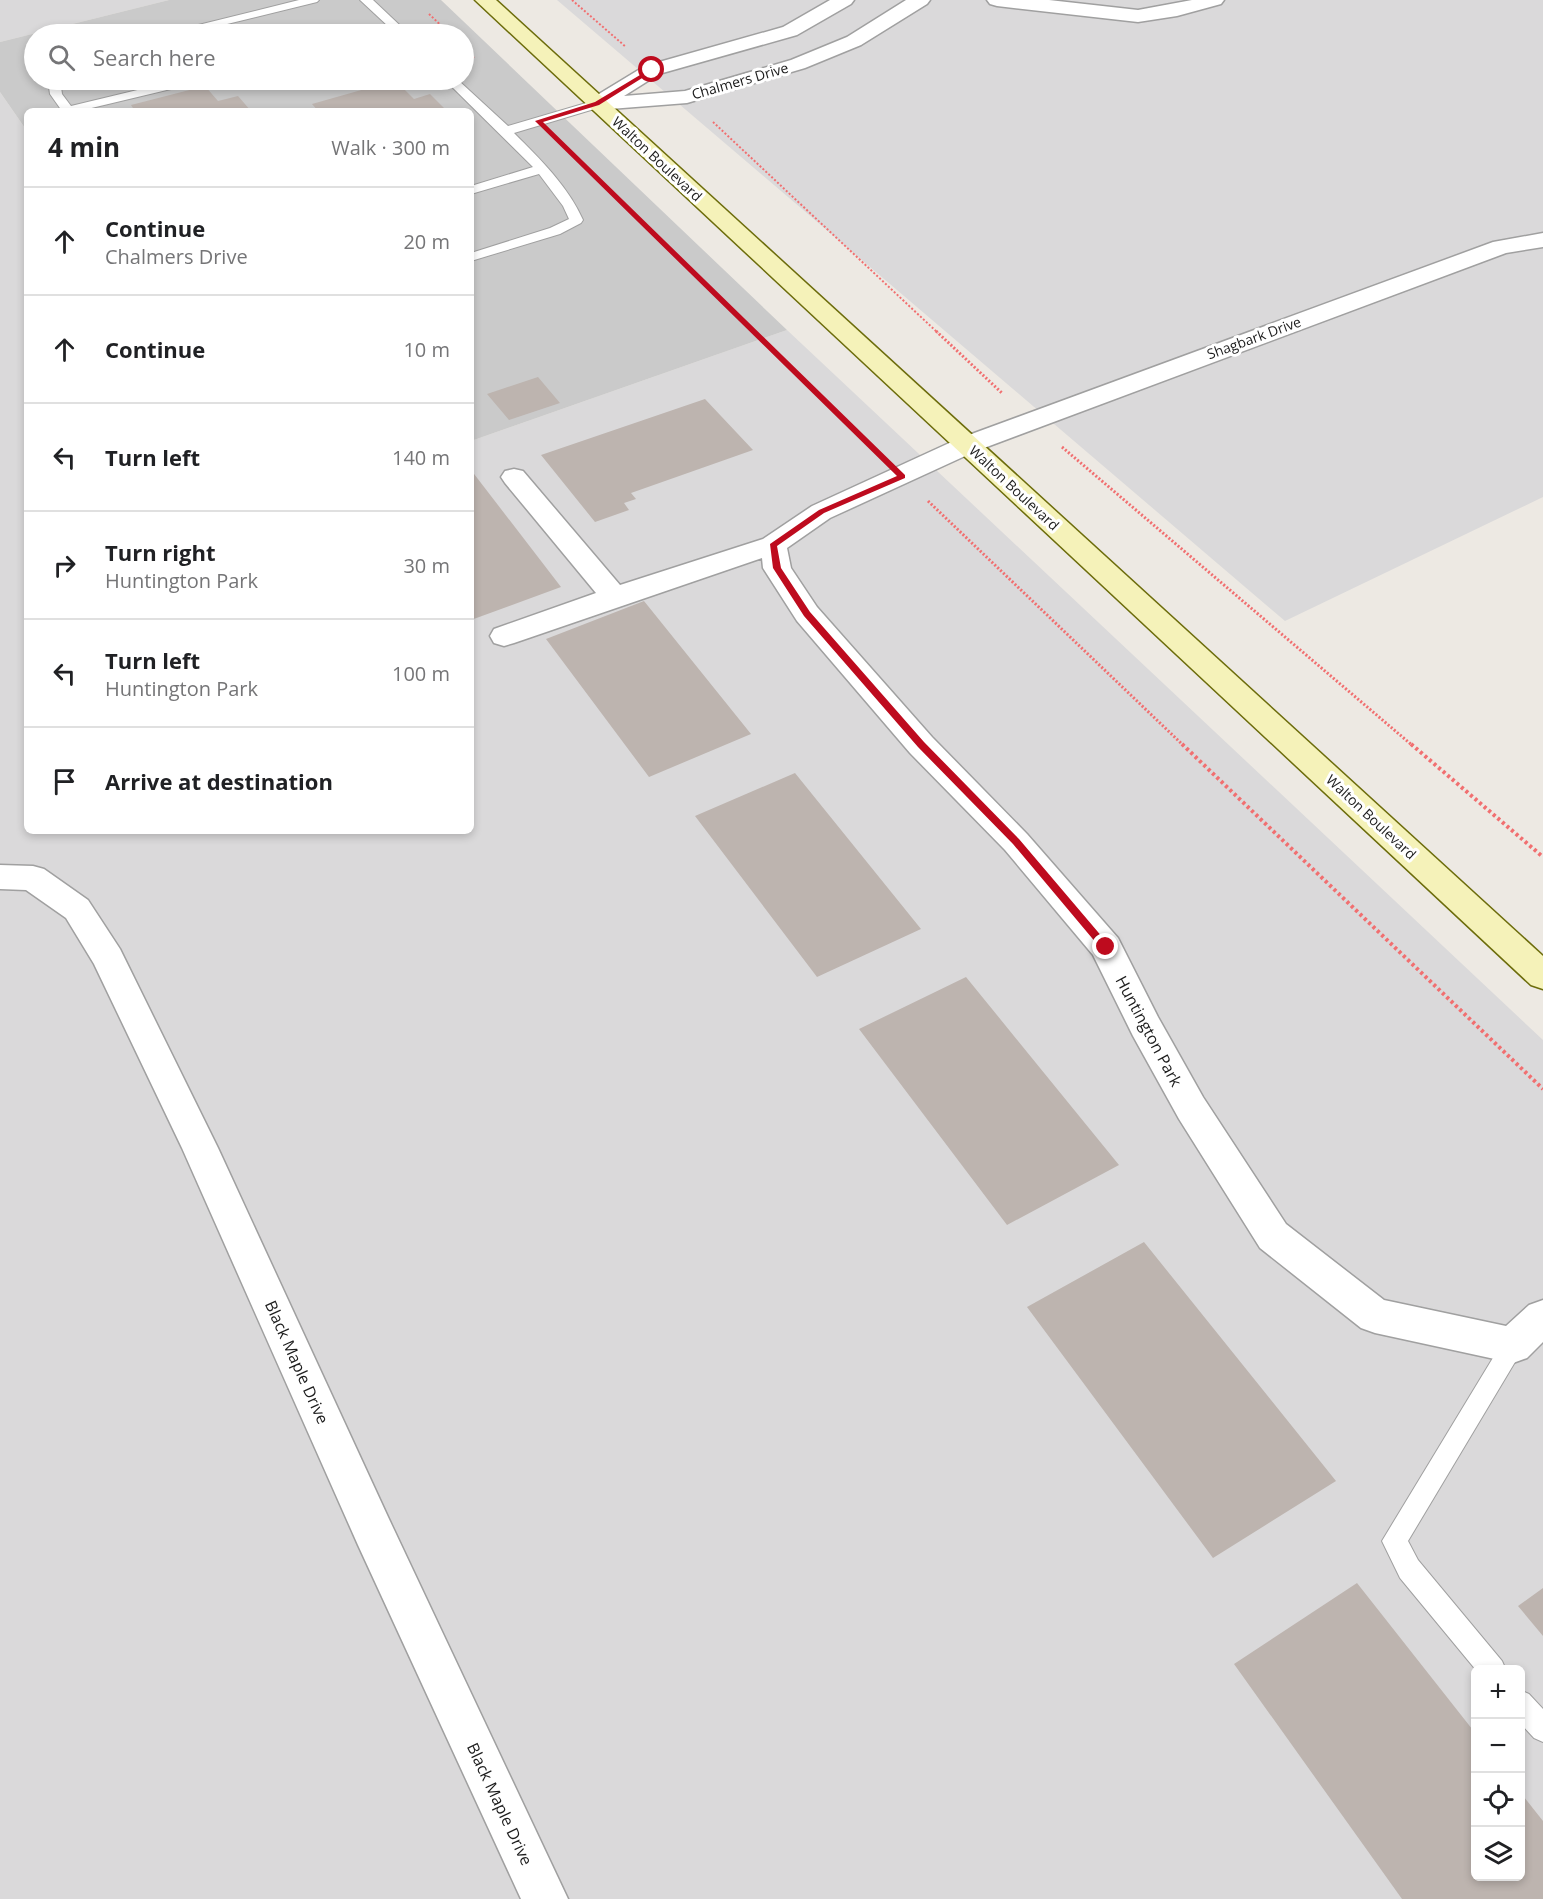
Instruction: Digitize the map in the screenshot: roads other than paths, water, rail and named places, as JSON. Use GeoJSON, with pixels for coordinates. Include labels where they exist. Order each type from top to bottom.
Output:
{"type":"FeatureCollection","features":[{"type":"Feature","properties":{"kind":"main road","name":"Walton Boulevard"},"geometry":{"type":"LineString","coordinates":[[485,0],[1543,976]]}},
{"type":"Feature","properties":{"kind":"street","name":"Chalmers Drive"},"geometry":{"type":"LineString","coordinates":[[597,104],[652,70],[790,31],[844,0]]}},
{"type":"Feature","properties":{"kind":"street","name":"Chalmers Drive"},"geometry":{"type":"LineString","coordinates":[[597,104],[687,97],[798,64],[854,41],[920,0]]}},
{"type":"Feature","properties":{"kind":"street"},"geometry":{"type":"LineString","coordinates":[[998,0],[1137,16],[1177,10],[1214,0]]}},
{"type":"Feature","properties":{"kind":"street","name":"Shagbark Drive"},"geometry":{"type":"LineString","coordinates":[[967,445],[1501,247],[1543,240]]}},
{"type":"Feature","properties":{"kind":"street"},"geometry":{"type":"LineString","coordinates":[[504,636],[773,545],[821,512],[967,445]]}},
{"type":"Feature","properties":{"kind":"street"},"geometry":{"type":"LineString","coordinates":[[514,477],[614,597]]}},
{"type":"Feature","properties":{"kind":"street","name":"Huntington Park"},"geometry":{"type":"LineString","coordinates":[[773,545],[777,568],[807,614],[921,745],[1016,842],[1106,947],[1145,1026],[1191,1108],[1273,1236],[1375,1316],[1513,1345]]}},
{"type":"Feature","properties":{"kind":"street","name":"Black Maple Drive"},"geometry":{"type":"LineString","coordinates":[[0,877],[33,878],[77,909],[108,958],[204,1158],[378,1542],[545,1899]]}},
{"type":"Feature","properties":{"kind":"street"},"geometry":{"type":"LineString","coordinates":[[1513,1345],[1543,1317]]}},
{"type":"Feature","properties":{"kind":"lane"},"geometry":{"type":"LineString","coordinates":[[215,24],[313,0]]}},
{"type":"Feature","properties":{"kind":"lane"},"geometry":{"type":"LineString","coordinates":[[366,0],[392,24]]}},
{"type":"Feature","properties":{"kind":"lane"},"geometry":{"type":"LineString","coordinates":[[56,90],[66,108]]}},
{"type":"Feature","properties":{"kind":"lane"},"geometry":{"type":"LineString","coordinates":[[80,108],[152,90]]}},
{"type":"Feature","properties":{"kind":"lane"},"geometry":{"type":"LineString","coordinates":[[462,90],[506,131],[541,169],[574,210],[576,220],[555,231],[474,256]]}},
{"type":"Feature","properties":{"kind":"lane"},"geometry":{"type":"LineString","coordinates":[[506,131],[597,104]]}},
{"type":"Feature","properties":{"kind":"lane"},"geometry":{"type":"LineString","coordinates":[[474,189],[541,169]]}},
{"type":"Feature","properties":{"kind":"lane"},"geometry":{"type":"LineString","coordinates":[[1489,1665],[1409,1569],[1394,1541],[1513,1345]]}},
{"type":"Feature","properties":{"kind":"lane"},"geometry":{"type":"LineString","coordinates":[[1525,1708],[1543,1730]]}}]}
